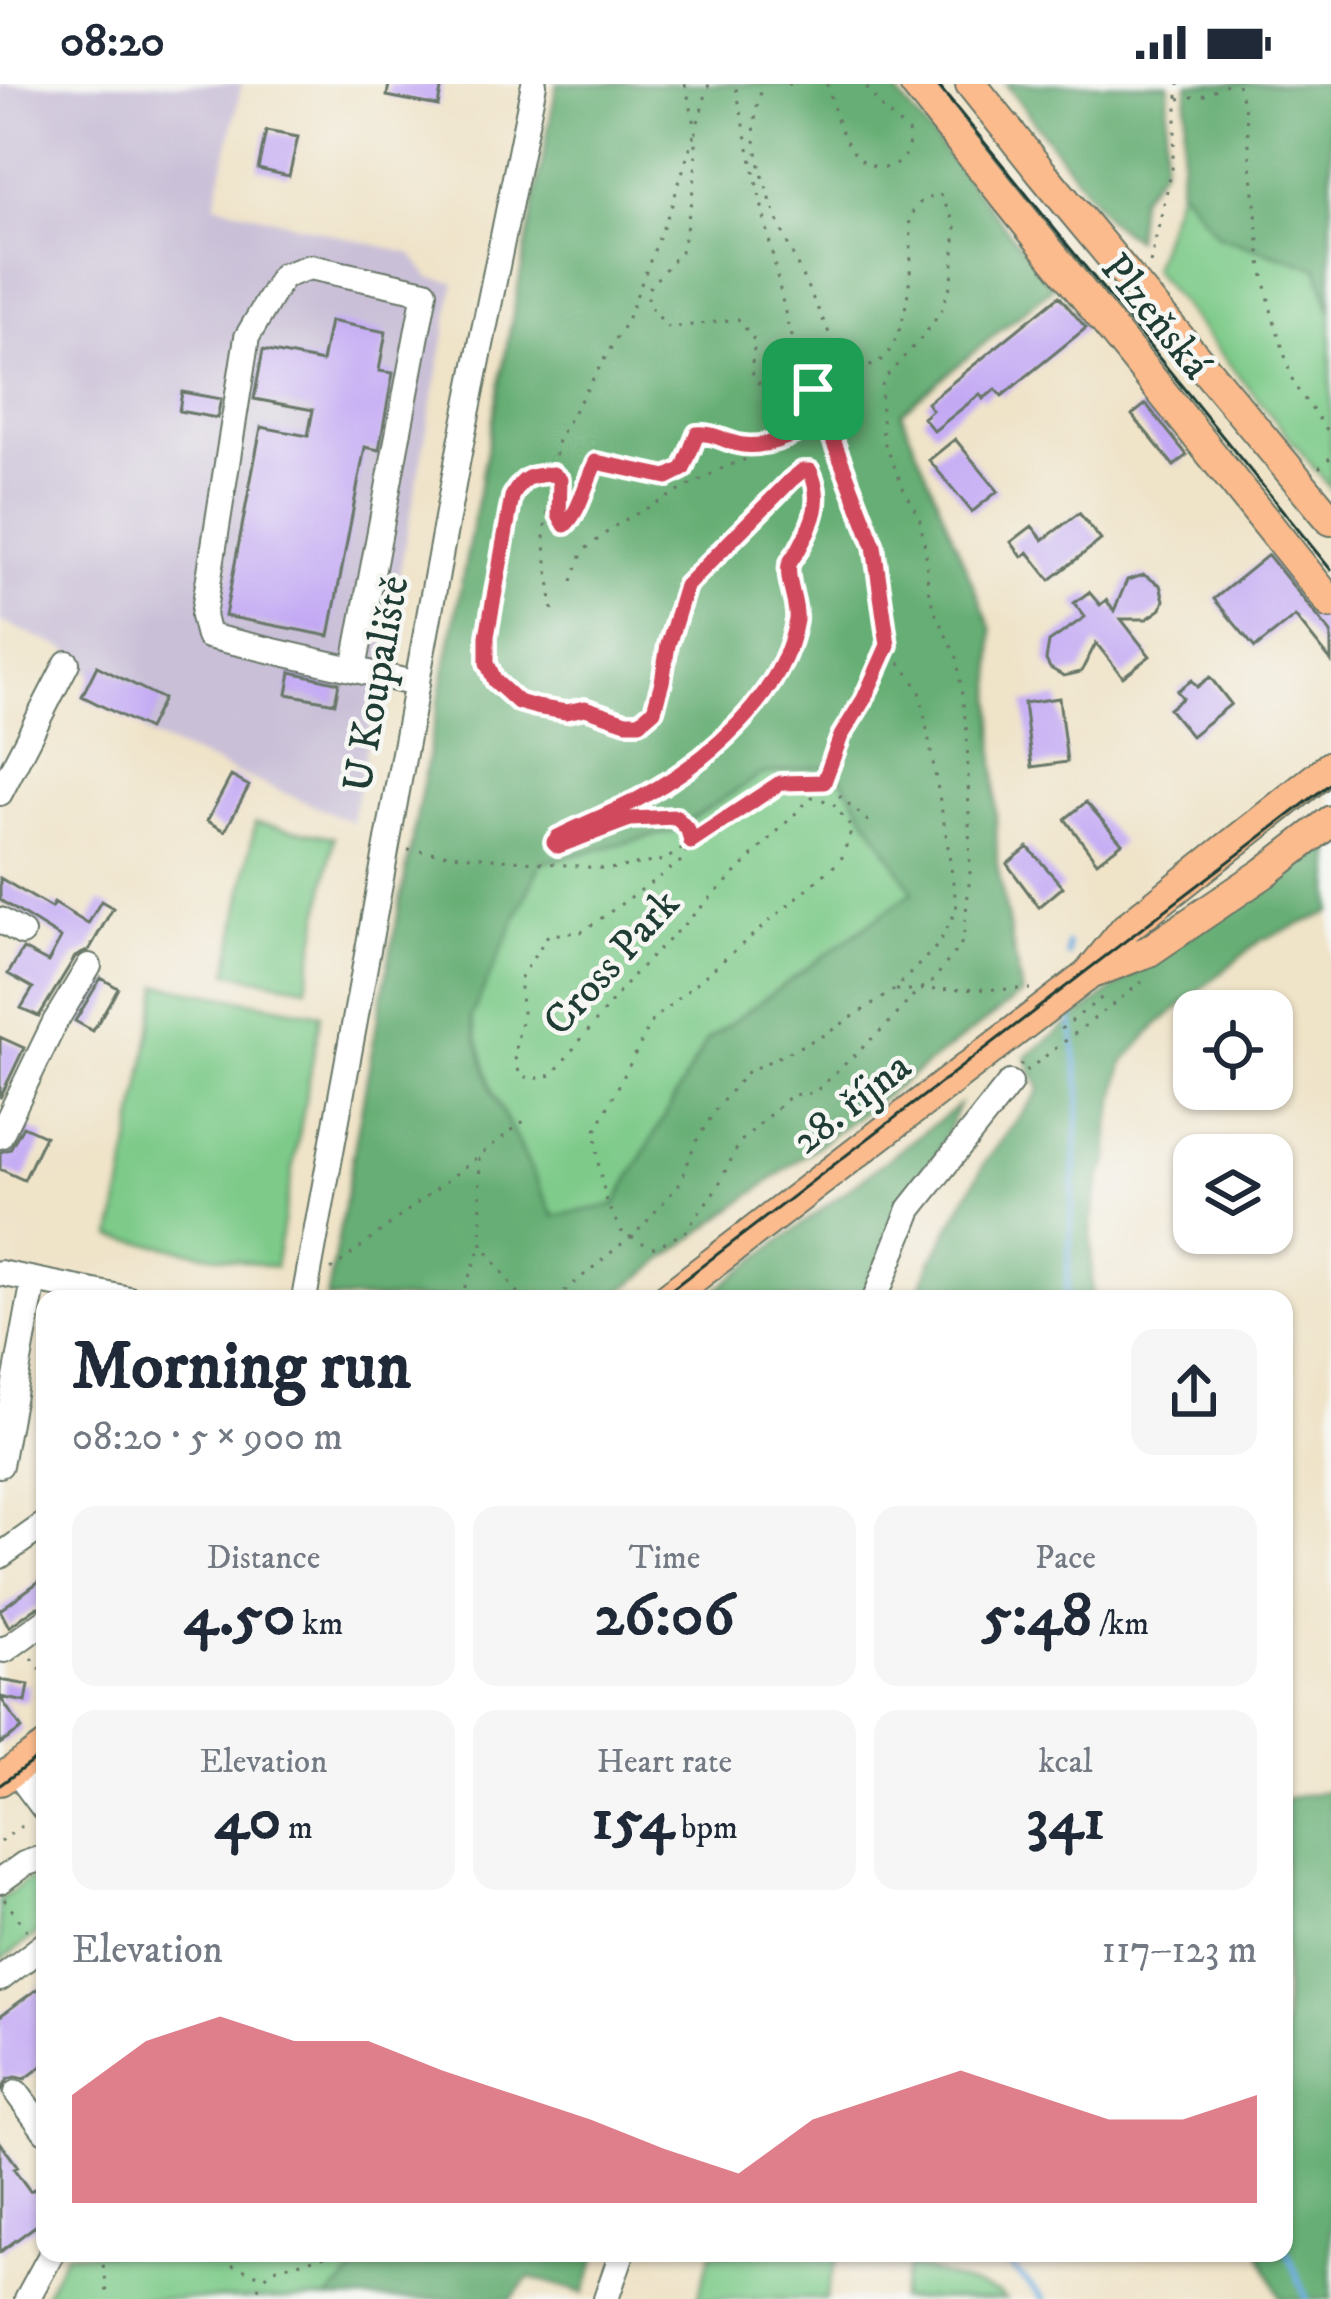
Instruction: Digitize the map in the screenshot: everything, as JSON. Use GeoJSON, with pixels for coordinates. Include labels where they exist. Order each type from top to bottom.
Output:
{"type":"FeatureCollection","features":[{"type":"Feature","properties":{"kind":"main road","name":"Plzeňská"},"geometry":{"type":"LineString","coordinates":[[915,84],[1331,603]]}},
{"type":"Feature","properties":{"kind":"main road","name":"Plzeňská"},"geometry":{"type":"LineString","coordinates":[[971,84],[1331,520]]}},
{"type":"Feature","properties":{"kind":"main road","name":"28. října"},"geometry":{"type":"LineString","coordinates":[[678,1290],[1059,1008],[1126,928],[1331,766]]}},
{"type":"Feature","properties":{"kind":"main road","name":"28. října"},"geometry":{"type":"LineString","coordinates":[[1088,975],[1149,951],[1331,821]]}},
{"type":"Feature","properties":{"kind":"main road"},"geometry":{"type":"LineString","coordinates":[[8,1775],[36,1755]]}},
{"type":"Feature","properties":{"kind":"street","name":"U Koupaliště"},"geometry":{"type":"LineString","coordinates":[[306,1290],[462,436],[534,84]]}},
{"type":"Feature","properties":{"kind":"street"},"geometry":{"type":"LineString","coordinates":[[354,670],[424,292],[310,267],[283,276],[247,337],[203,616],[208,636],[354,670],[417,684]]}},
{"type":"Feature","properties":{"kind":"street"},"geometry":{"type":"LineString","coordinates":[[0,793],[67,663]]}},
{"type":"Feature","properties":{"kind":"street"},"geometry":{"type":"LineString","coordinates":[[0,1136],[55,1022],[89,966]]}},
{"type":"Feature","properties":{"kind":"street"},"geometry":{"type":"LineString","coordinates":[[878,1290],[910,1209],[1010,1083]]}},
{"type":"Feature","properties":{"kind":"street"},"geometry":{"type":"LineString","coordinates":[[0,1274],[84,1290]]}},
{"type":"Feature","properties":{"kind":"street"},"geometry":{"type":"LineString","coordinates":[[0,1465],[34,1280]]}},
{"type":"Feature","properties":{"kind":"street"},"geometry":{"type":"LineString","coordinates":[[0,1556],[36,1530]]}},
{"type":"Feature","properties":{"kind":"street"},"geometry":{"type":"LineString","coordinates":[[0,1649],[36,1627]]}},
{"type":"Feature","properties":{"kind":"street"},"geometry":{"type":"LineString","coordinates":[[8,1775],[36,1807]]}},
{"type":"Feature","properties":{"kind":"street"},"geometry":{"type":"LineString","coordinates":[[2,1890],[23,1864],[36,1860]]}},
{"type":"Feature","properties":{"kind":"street"},"geometry":{"type":"LineString","coordinates":[[0,1979],[36,1942]]}},
{"type":"Feature","properties":{"kind":"street"},"geometry":{"type":"LineString","coordinates":[[27,2299],[47,2262]]}},
{"type":"Feature","properties":{"kind":"street"},"geometry":{"type":"LineString","coordinates":[[606,2299],[619,2262]]}},
{"type":"Feature","properties":{"kind":"path"},"geometry":{"type":"LineString","coordinates":[[553,474],[560,480],[559,515],[565,525],[577,514],[596,462],[667,477],[683,469],[697,434],[741,445],[776,440],[807,428],[833,404],[833,394],[823,388],[758,383],[751,370],[754,340],[739,319],[669,328],[649,306],[647,290],[681,251],[695,178],[696,128],[685,84]]}},
{"type":"Feature","properties":{"kind":"path"},"geometry":{"type":"LineString","coordinates":[[553,610],[544,537],[558,439],[627,320],[673,202],[710,84]]}},
{"type":"Feature","properties":{"kind":"path"},"geometry":{"type":"LineString","coordinates":[[566,1290],[632,1235],[681,1182],[695,1143],[746,1072],[826,1034],[894,990],[938,945],[957,909],[920,691],[888,645],[874,546],[788,326],[734,84]]}},
{"type":"Feature","properties":{"kind":"path"},"geometry":{"type":"LineString","coordinates":[[632,1235],[652,1248],[684,1233],[718,1186],[740,1142],[791,1095],[814,1093],[918,990],[933,981],[963,940],[970,874],[967,733],[957,658],[928,589],[919,515],[883,439],[881,389],[884,379],[940,313],[952,281],[956,226],[940,194],[922,200],[909,218],[913,242],[906,298],[888,352],[873,366],[854,363],[838,353],[770,199],[754,136],[757,100],[764,84]]}},
{"type":"Feature","properties":{"kind":"path"},"geometry":{"type":"LineString","coordinates":[[788,84],[796,84]]}},
{"type":"Feature","properties":{"kind":"path"},"geometry":{"type":"LineString","coordinates":[[826,84],[848,143],[871,165],[888,168],[902,162],[910,145],[908,132],[863,84]]}},
{"type":"Feature","properties":{"kind":"path"},"geometry":{"type":"LineString","coordinates":[[1144,272],[1151,260],[1172,169],[1179,84]]}},
{"type":"Feature","properties":{"kind":"path"},"geometry":{"type":"LineString","coordinates":[[1177,100],[1205,95],[1227,84]]}},
{"type":"Feature","properties":{"kind":"path"},"geometry":{"type":"LineString","coordinates":[[1238,84],[1272,314],[1294,385],[1331,435]]}},
{"type":"Feature","properties":{"kind":"path"},"geometry":{"type":"LineString","coordinates":[[572,580],[583,551],[619,523],[725,467],[830,429]]}},
{"type":"Feature","properties":{"kind":"path","name":"Cross Park"},"geometry":{"type":"LineString","coordinates":[[553,474],[532,474],[520,481],[512,497],[487,636],[487,663],[495,681],[518,702],[566,712],[585,708],[626,722],[640,722],[654,710],[686,586],[802,471],[810,471],[817,484],[814,520],[789,566],[796,618],[780,669],[743,721],[694,764],[643,797],[554,842],[566,845],[630,819],[676,817],[688,830],[691,842],[680,862],[581,932],[548,935],[519,980],[523,1012],[514,1054],[520,1076],[553,1076],[635,973],[812,797],[833,803],[852,829],[841,860],[652,1021],[596,1130],[607,1204],[621,1231],[632,1235]]}},
{"type":"Feature","properties":{"kind":"path"},"geometry":{"type":"LineString","coordinates":[[824,782],[841,736],[888,645]]}},
{"type":"Feature","properties":{"kind":"path"},"geometry":{"type":"LineString","coordinates":[[401,849],[609,869],[665,860],[780,783],[824,782],[869,822]]}},
{"type":"Feature","properties":{"kind":"path"},"geometry":{"type":"LineString","coordinates":[[894,990],[1059,1008]]}},
{"type":"Feature","properties":{"kind":"path"},"geometry":{"type":"LineString","coordinates":[[1010,1083],[1083,1027]]}},
{"type":"Feature","properties":{"kind":"path"},"geometry":{"type":"LineString","coordinates":[[310,1290],[529,1118]]}},
{"type":"Feature","properties":{"kind":"path"},"geometry":{"type":"LineString","coordinates":[[464,1290],[482,1245],[478,1156]]}},
{"type":"Feature","properties":{"kind":"path"},"geometry":{"type":"LineString","coordinates":[[482,1245],[515,1290]]}},
{"type":"Feature","properties":{"kind":"path"},"geometry":{"type":"LineString","coordinates":[[0,1841],[36,1816]]}},
{"type":"Feature","properties":{"kind":"path"},"geometry":{"type":"LineString","coordinates":[[2,1890],[36,1937]]}},
{"type":"Feature","properties":{"kind":"path"},"geometry":{"type":"LineString","coordinates":[[103,2262],[105,2299]]}},
{"type":"Feature","properties":{"kind":"path"},"geometry":{"type":"LineString","coordinates":[[223,2262],[264,2277]]}},
{"type":"Feature","properties":{"kind":"path"},"geometry":{"type":"LineString","coordinates":[[252,2299],[264,2277],[301,2262]]}},
{"type":"Feature","properties":{"kind":"shaded area"},"geometry":{"type":"Polygon","coordinates":[[[0,84],[242,84],[215,204],[412,254],[430,278],[455,282],[352,822],[150,736],[66,649],[0,621],[0,84]]]}},
{"type":"Feature","properties":{"kind":"green space"},"geometry":{"type":"Polygon","coordinates":[[[557,84],[890,84],[1053,287],[901,412],[992,630],[997,864],[1022,994],[623,1290],[329,1290],[557,84]],[[833,765],[762,774],[673,831],[541,863],[471,1017],[492,1091],[554,1216],[615,1205],[707,1040],[913,892],[833,765]]]}},
{"type":"Feature","properties":{"kind":"green space"},"geometry":{"type":"Polygon","coordinates":[[[1006,84],[1169,84],[1163,167],[1139,198],[1135,239],[1109,221],[1006,84]]]}},
{"type":"Feature","properties":{"kind":"green space"},"geometry":{"type":"Polygon","coordinates":[[[1188,84],[1331,84],[1331,312],[1318,268],[1218,236],[1179,187],[1188,84]]]}},
{"type":"Feature","properties":{"kind":"green space"},"geometry":{"type":"Polygon","coordinates":[[[1179,187],[1218,236],[1318,268],[1331,312],[1331,489],[1152,269],[1179,187]]]}},
{"type":"Feature","properties":{"kind":"green space"},"geometry":{"type":"Polygon","coordinates":[[[833,765],[914,892],[707,1040],[615,1206],[554,1217],[492,1091],[471,1016],[541,862],[673,831],[762,774],[833,765]]]}},
{"type":"Feature","properties":{"kind":"green space"},"geometry":{"type":"Polygon","coordinates":[[[255,823],[334,837],[307,987],[228,973],[255,823]]]}},
{"type":"Feature","properties":{"kind":"green space"},"geometry":{"type":"Polygon","coordinates":[[[1331,835],[1331,912],[1261,940],[1200,990],[1173,990],[1173,1012],[1123,1063],[1109,1129],[1109,1161],[1100,1177],[1091,1223],[1092,1290],[920,1290],[984,1164],[1040,1090],[1026,1057],[1122,982],[1331,835]]]}},
{"type":"Feature","properties":{"kind":"green space"},"geometry":{"type":"Polygon","coordinates":[[[159,985],[321,1014],[275,1267],[113,1237],[159,985]]]}},
{"type":"Feature","properties":{"kind":"green space"},"geometry":{"type":"Polygon","coordinates":[[[959,1105],[879,1290],[716,1290],[959,1105]]]}},
{"type":"Feature","properties":{"kind":"green space"},"geometry":{"type":"Polygon","coordinates":[[[1330,1790],[1331,2299],[1281,2299],[1264,2262],[1293,2262],[1293,1797],[1330,1790]]]}},
{"type":"Feature","properties":{"kind":"green space"},"geometry":{"type":"Polygon","coordinates":[[[36,1876],[36,1935],[0,1961],[0,1900],[36,1876]]]}},
{"type":"Feature","properties":{"kind":"green space"},"geometry":{"type":"Polygon","coordinates":[[[61,2262],[366,2262],[327,2299],[42,2299],[61,2262]]]}},
{"type":"Feature","properties":{"kind":"green space"},"geometry":{"type":"Polygon","coordinates":[[[366,2262],[595,2262],[584,2293],[530,2277],[511,2299],[327,2299],[366,2262]]]}},
{"type":"Feature","properties":{"kind":"green space"},"geometry":{"type":"Polygon","coordinates":[[[708,2262],[836,2262],[825,2299],[697,2299],[708,2262]]]}},
{"type":"Feature","properties":{"kind":"green space"},"geometry":{"type":"Polygon","coordinates":[[[909,2265],[999,2293],[1005,2299],[899,2299],[909,2265]]]}},
{"type":"Feature","properties":{"kind":"building"},"geometry":{"type":"Polygon","coordinates":[[[389,84],[442,84],[438,106],[387,96],[389,84]]]}},
{"type":"Feature","properties":{"kind":"building"},"geometry":{"type":"Polygon","coordinates":[[[266,131],[298,137],[289,176],[258,169],[266,131]]]}},
{"type":"Feature","properties":{"kind":"building"},"geometry":{"type":"Polygon","coordinates":[[[1059,296],[1086,328],[1002,396],[996,389],[983,399],[980,394],[934,431],[923,418],[932,410],[927,403],[1059,296]]]}},
{"type":"Feature","properties":{"kind":"building"},"geometry":{"type":"Polygon","coordinates":[[[330,321],[386,332],[379,371],[393,373],[379,450],[365,447],[329,636],[225,616],[261,427],[308,436],[313,410],[254,399],[263,350],[322,362],[330,321]]]}},
{"type":"Feature","properties":{"kind":"building"},"geometry":{"type":"Polygon","coordinates":[[[182,392],[221,399],[217,418],[179,411],[182,392]]]}},
{"type":"Feature","properties":{"kind":"building"},"geometry":{"type":"Polygon","coordinates":[[[1146,404],[1187,455],[1174,466],[1132,415],[1146,404]]]}},
{"type":"Feature","properties":{"kind":"building"},"geometry":{"type":"Polygon","coordinates":[[[955,439],[998,491],[972,512],[929,460],[955,439]]]}},
{"type":"Feature","properties":{"kind":"building"},"geometry":{"type":"Polygon","coordinates":[[[1079,513],[1101,540],[1050,580],[1028,552],[1022,557],[1011,542],[1032,526],[1043,540],[1079,513]]]}},
{"type":"Feature","properties":{"kind":"building"},"geometry":{"type":"Polygon","coordinates":[[[1268,555],[1331,633],[1331,661],[1295,616],[1255,648],[1214,599],[1268,555]]]}},
{"type":"Feature","properties":{"kind":"building"},"geometry":{"type":"Polygon","coordinates":[[[1144,575],[1160,585],[1161,609],[1147,619],[1121,619],[1150,656],[1123,677],[1096,643],[1081,672],[1064,676],[1050,668],[1046,660],[1049,642],[1085,617],[1074,603],[1089,592],[1100,605],[1106,600],[1114,611],[1127,580],[1144,575]]]}},
{"type":"Feature","properties":{"kind":"building"},"geometry":{"type":"Polygon","coordinates":[[[97,666],[163,699],[148,729],[82,696],[97,666]]]}},
{"type":"Feature","properties":{"kind":"building"},"geometry":{"type":"Polygon","coordinates":[[[291,672],[339,683],[335,703],[287,694],[291,672]]]}},
{"type":"Feature","properties":{"kind":"building"},"geometry":{"type":"Polygon","coordinates":[[[1210,677],[1231,704],[1191,736],[1169,709],[1183,698],[1177,691],[1192,680],[1197,687],[1210,677]]]}},
{"type":"Feature","properties":{"kind":"building"},"geometry":{"type":"Polygon","coordinates":[[[1059,698],[1067,762],[1032,767],[1024,703],[1059,698]]]}},
{"type":"Feature","properties":{"kind":"building"},"geometry":{"type":"Polygon","coordinates":[[[231,776],[249,786],[225,831],[207,821],[231,776]]]}},
{"type":"Feature","properties":{"kind":"building"},"geometry":{"type":"Polygon","coordinates":[[[1086,802],[1122,843],[1097,862],[1065,819],[1086,802]]]}},
{"type":"Feature","properties":{"kind":"building"},"geometry":{"type":"Polygon","coordinates":[[[1028,847],[1063,887],[1039,907],[1007,864],[1028,847]]]}},
{"type":"Feature","properties":{"kind":"building"},"geometry":{"type":"Polygon","coordinates":[[[0,878],[88,924],[101,901],[113,908],[89,950],[75,957],[39,1016],[21,1008],[33,988],[8,974],[23,949],[48,962],[61,938],[0,900],[0,878]]]}},
{"type":"Feature","properties":{"kind":"building"},"geometry":{"type":"Polygon","coordinates":[[[101,978],[118,988],[93,1031],[75,1021],[101,978]]]}},
{"type":"Feature","properties":{"kind":"building"},"geometry":{"type":"Polygon","coordinates":[[[0,1037],[24,1048],[0,1098],[0,1037]]]}},
{"type":"Feature","properties":{"kind":"building"},"geometry":{"type":"Polygon","coordinates":[[[23,1126],[45,1136],[24,1180],[0,1169],[0,1152],[10,1149],[23,1126]]]}},
{"type":"Feature","properties":{"kind":"building"},"geometry":{"type":"Polygon","coordinates":[[[36,1584],[36,1608],[9,1627],[0,1610],[36,1584]]]}},
{"type":"Feature","properties":{"kind":"building"},"geometry":{"type":"Polygon","coordinates":[[[0,1680],[29,1685],[26,1702],[0,1697],[0,1680]]]}},
{"type":"Feature","properties":{"kind":"building"},"geometry":{"type":"Polygon","coordinates":[[[0,1697],[22,1729],[0,1744],[0,1697]]]}},
{"type":"Feature","properties":{"kind":"building"},"geometry":{"type":"Polygon","coordinates":[[[36,1990],[36,2071],[25,2079],[8,2079],[1,2092],[0,2016],[36,1990]]]}},
{"type":"Feature","properties":{"kind":"building"},"geometry":{"type":"Polygon","coordinates":[[[0,2142],[18,2167],[14,2169],[30,2191],[36,2192],[36,2226],[0,2252],[0,2142]]]}},
{"type":"Feature","properties":{"kind":"waterway"},"geometry":{"type":"LineString","coordinates":[[1068,944],[1068,955]]}},
{"type":"Feature","properties":{"kind":"waterway"},"geometry":{"type":"LineString","coordinates":[[1067,1290],[1080,1091],[1069,1003]]}},
{"type":"Feature","properties":{"kind":"waterway"},"geometry":{"type":"LineString","coordinates":[[1006,2262],[1044,2299]]}},
{"type":"Feature","properties":{"kind":"waterway"},"geometry":{"type":"LineString","coordinates":[[1291,2262],[1307,2299]]}},
{"type":"Feature","properties":{"kind":"tram line"},"geometry":{"type":"LineString","coordinates":[[937,84],[1331,570]]}},
{"type":"Feature","properties":{"kind":"tram line"},"geometry":{"type":"LineString","coordinates":[[671,1290],[1331,783]]}},
{"type":"Feature","properties":{"kind":"tram line"},"geometry":{"type":"LineString","coordinates":[[0,1785],[36,1759]]}},
{"type":"Feature","properties":{"kind":"route"},"geometry":{"type":"LineString","coordinates":[[813,389],[823,414],[807,428],[776,440],[741,445],[697,434],[683,469],[667,477],[596,462],[577,514],[565,525],[559,515],[560,480],[553,474],[532,474],[520,481],[512,497],[487,636],[487,663],[495,681],[518,702],[566,712],[585,708],[626,722],[640,722],[654,710],[686,586],[802,471],[810,471],[817,484],[814,520],[789,566],[796,618],[780,669],[743,721],[694,764],[643,797],[558,837],[554,842],[558,846],[630,819],[676,817],[688,830],[691,842],[780,783],[824,782],[841,736],[888,645],[874,546],[823,414],[833,404],[833,394],[813,389]]}}]}
